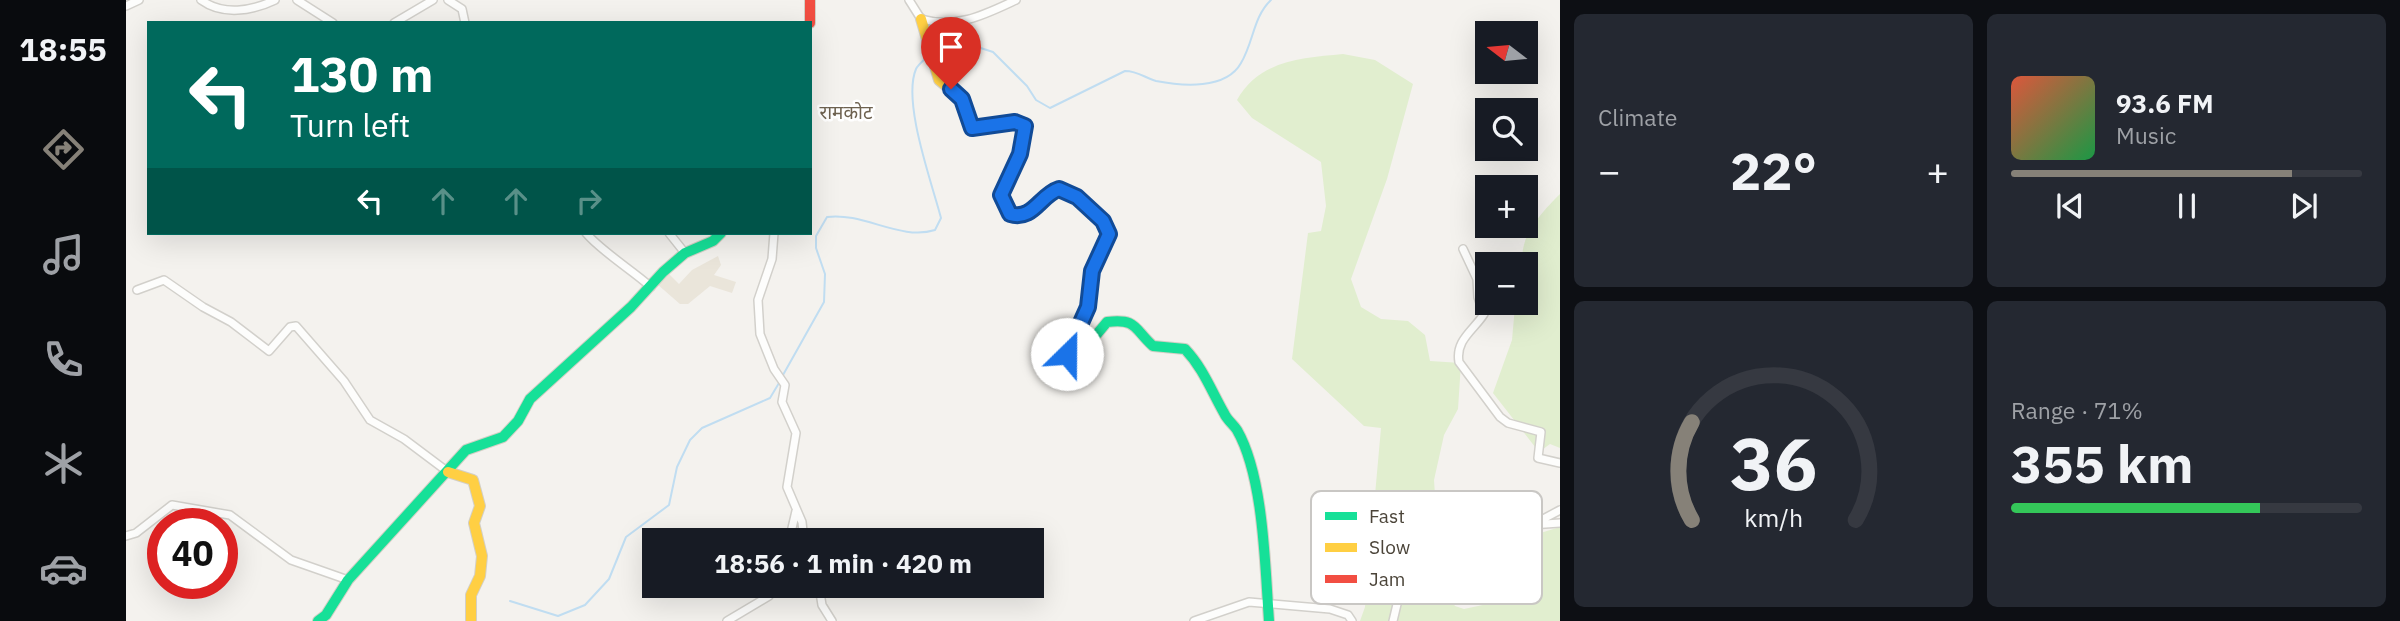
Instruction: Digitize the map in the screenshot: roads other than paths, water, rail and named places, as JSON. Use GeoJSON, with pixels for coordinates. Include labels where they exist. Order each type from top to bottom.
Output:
{"type":"FeatureCollection","features":[{"type":"Feature","properties":{"kind":"street"},"geometry":{"type":"LineString","coordinates":[[126,6],[139,0]]}},
{"type":"Feature","properties":{"kind":"street"},"geometry":{"type":"LineString","coordinates":[[201,0],[211,8],[250,12],[275,0]]}},
{"type":"Feature","properties":{"kind":"street"},"geometry":{"type":"LineString","coordinates":[[234,9],[238,0]]}},
{"type":"Feature","properties":{"kind":"street"},"geometry":{"type":"LineString","coordinates":[[297,0],[330,21]]}},
{"type":"Feature","properties":{"kind":"street"},"geometry":{"type":"LineString","coordinates":[[397,21],[433,0]]}},
{"type":"Feature","properties":{"kind":"street"},"geometry":{"type":"LineString","coordinates":[[448,0],[462,9],[465,21]]}},
{"type":"Feature","properties":{"kind":"street"},"geometry":{"type":"LineString","coordinates":[[810,0],[810,21]]}},
{"type":"Feature","properties":{"kind":"street"},"geometry":{"type":"LineString","coordinates":[[909,0],[922,19],[939,79],[962,99],[972,128],[1015,122],[1025,126],[1020,154],[1001,195],[1005,209],[1020,217],[1059,189],[1077,197],[1107,225],[1109,234],[1092,271],[1088,307],[1071,341],[1069,357],[1077,358],[1107,322],[1126,319],[1137,325],[1148,343],[1159,348],[1185,349],[1201,366],[1225,416],[1237,431],[1249,467],[1261,515],[1269,621]]}},
{"type":"Feature","properties":{"kind":"street"},"geometry":{"type":"LineString","coordinates":[[922,19],[939,24],[970,20],[1016,0]]}},
{"type":"Feature","properties":{"kind":"street"},"geometry":{"type":"LineString","coordinates":[[588,235],[595,244],[621,260],[650,287]]}},
{"type":"Feature","properties":{"kind":"street"},"geometry":{"type":"LineString","coordinates":[[671,235],[685,253]]}},
{"type":"Feature","properties":{"kind":"street"},"geometry":{"type":"LineString","coordinates":[[318,621],[326,615],[348,580],[466,450],[503,437],[518,421],[530,398],[685,253],[713,241],[719,235]]}},
{"type":"Feature","properties":{"kind":"street"},"geometry":{"type":"LineString","coordinates":[[774,235],[772,259],[758,300],[760,334],[774,369],[785,385],[782,402],[796,433],[787,487],[803,528]]}},
{"type":"Feature","properties":{"kind":"street"},"geometry":{"type":"LineString","coordinates":[[1463,249],[1477,279],[1478,297],[1484,314],[1464,336],[1457,355],[1459,362],[1500,417],[1508,423],[1541,432],[1538,458],[1560,463]]}},
{"type":"Feature","properties":{"kind":"street"},"geometry":{"type":"LineString","coordinates":[[137,290],[164,280],[203,307],[231,322],[269,351],[290,327],[296,326],[345,381],[370,420],[404,439],[448,472],[473,480],[479,493],[480,506],[474,523],[482,556],[480,576],[471,595],[471,621]]}},
{"type":"Feature","properties":{"kind":"street"},"geometry":{"type":"LineString","coordinates":[[126,536],[136,533],[157,513],[172,505],[208,509],[230,515],[291,560],[348,580]]}},
{"type":"Feature","properties":{"kind":"street"},"geometry":{"type":"LineString","coordinates":[[792,528],[796,510]]}},
{"type":"Feature","properties":{"kind":"street"},"geometry":{"type":"LineString","coordinates":[[1542,519],[1560,510]]}},
{"type":"Feature","properties":{"kind":"street"},"geometry":{"type":"LineString","coordinates":[[1542,524],[1560,523]]}},
{"type":"Feature","properties":{"kind":"street"},"geometry":{"type":"LineString","coordinates":[[727,621],[766,598]]}},
{"type":"Feature","properties":{"kind":"street"},"geometry":{"type":"LineString","coordinates":[[821,598],[832,621]]}},
{"type":"Feature","properties":{"kind":"street"},"geometry":{"type":"LineString","coordinates":[[1194,621],[1249,602],[1266,606],[1331,609],[1348,615],[1352,621]]}},
{"type":"Feature","properties":{"kind":"waterway"},"geometry":{"type":"LineString","coordinates":[[936,49],[959,41],[993,52],[1027,86],[1036,100],[1050,108],[1125,71],[1156,81],[1190,85],[1225,78],[1241,63],[1257,22],[1271,0]]}},
{"type":"Feature","properties":{"kind":"waterway"},"geometry":{"type":"LineString","coordinates":[[783,375],[824,302],[825,274],[816,248],[816,236],[827,217],[855,218],[909,232],[935,230],[941,218],[920,143],[913,101],[916,69],[927,57]]}},
{"type":"Feature","properties":{"kind":"waterway"},"geometry":{"type":"LineString","coordinates":[[510,601],[558,616],[585,605],[609,579],[626,537],[669,505],[677,467],[690,440],[702,428],[770,398],[779,383]]}},
{"type":"Feature","properties":{"kind":"district","name":"रामकोट"},"geometry":{"type":"Point","coordinates":[846,112]}}]}
